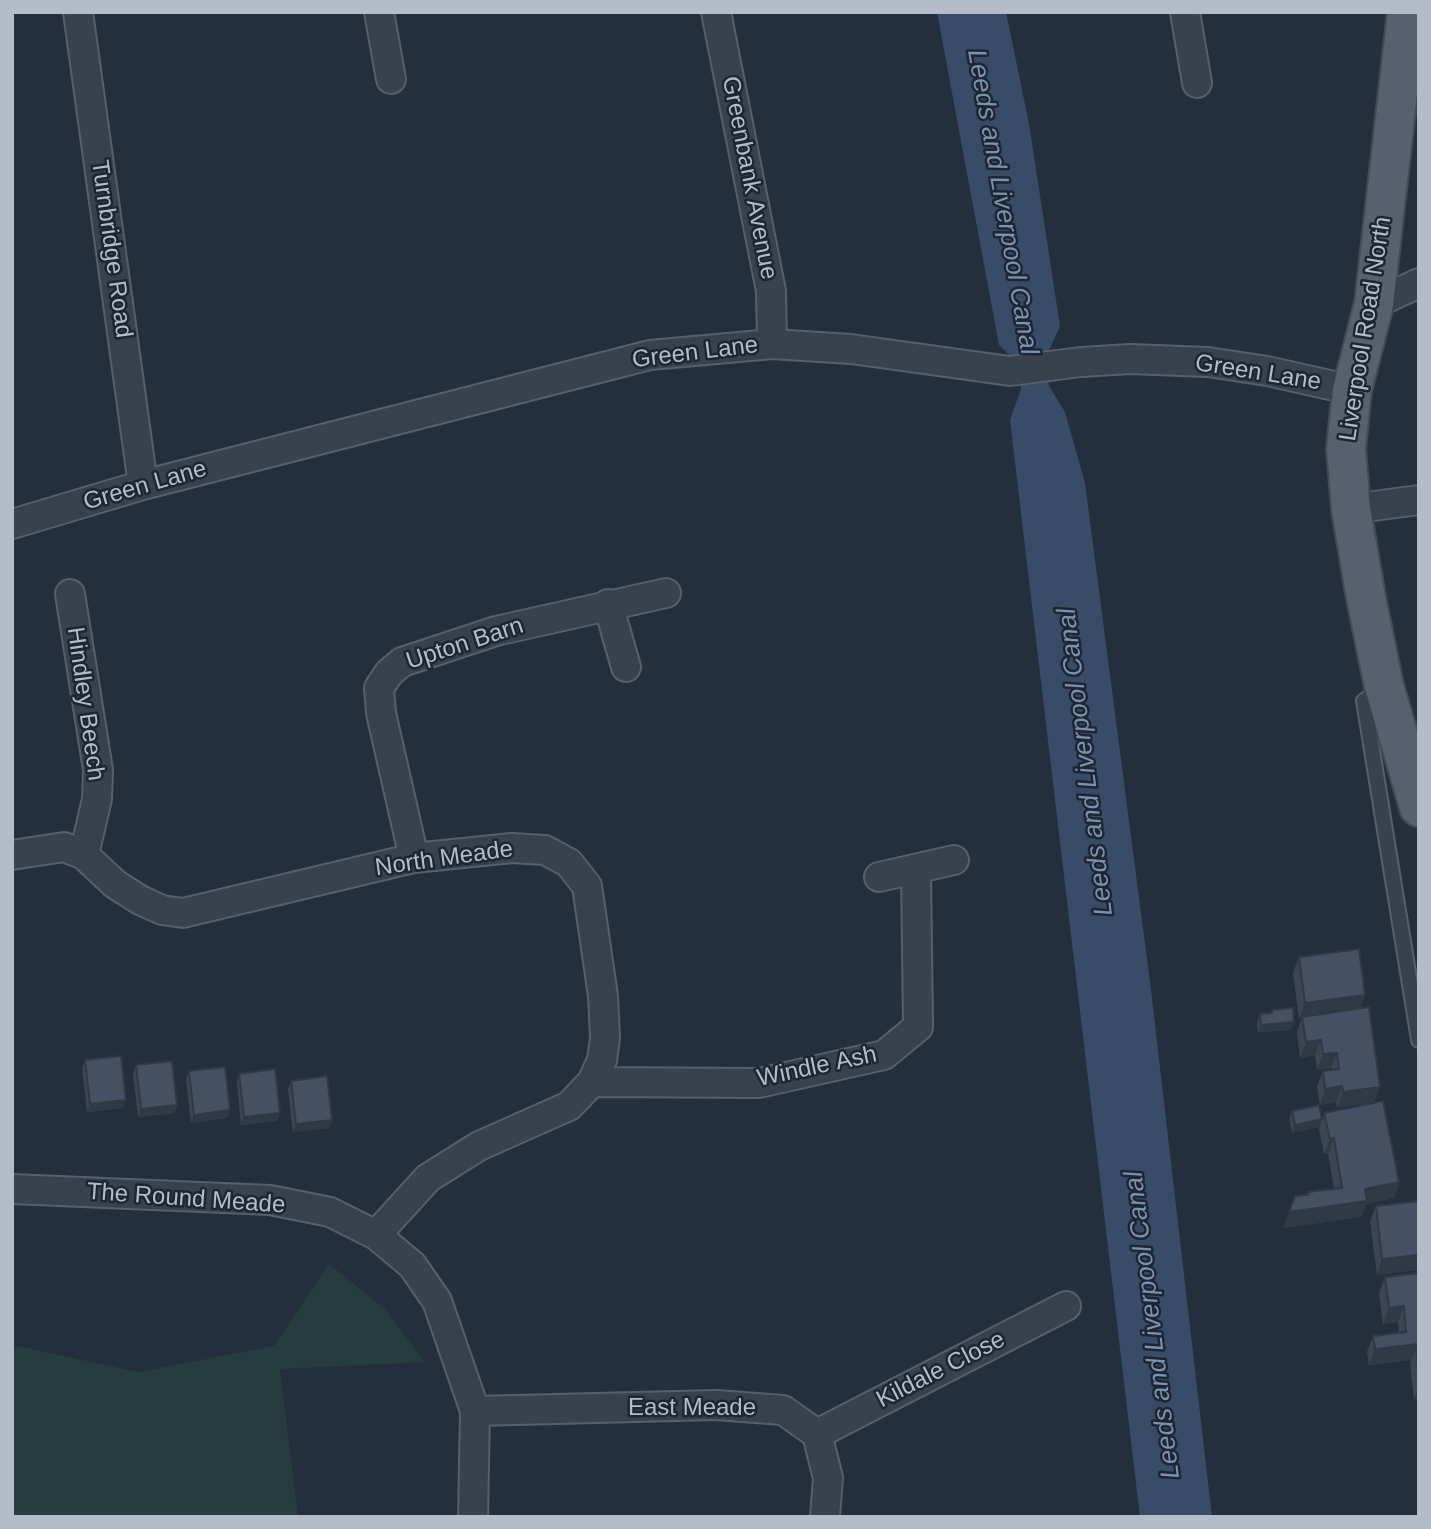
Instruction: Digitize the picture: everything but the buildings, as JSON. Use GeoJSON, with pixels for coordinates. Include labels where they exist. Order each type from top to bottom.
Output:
{"type":"FeatureCollection","features":[{"type":"Feature","properties":{"kind":"main road","name":"Liverpool Road North"},"geometry":{"type":"LineString","coordinates":[[1407,12],[1374,304],[1352,390],[1346,449],[1351,509],[1384,686],[1419,807]]}},
{"type":"Feature","properties":{"kind":"street","name":"Turnbridge Road"},"geometry":{"type":"LineString","coordinates":[[78,12],[143,485]]}},
{"type":"Feature","properties":{"kind":"street"},"geometry":{"type":"LineString","coordinates":[[379,12],[391,79]]}},
{"type":"Feature","properties":{"kind":"street","name":"Greenbank Avenue"},"geometry":{"type":"LineString","coordinates":[[716,12],[771,291],[772,344]]}},
{"type":"Feature","properties":{"kind":"street"},"geometry":{"type":"LineString","coordinates":[[1185,12],[1197,83]]}},
{"type":"Feature","properties":{"kind":"street"},"geometry":{"type":"LineString","coordinates":[[1374,304],[1419,283]]}},
{"type":"Feature","properties":{"kind":"street","name":"Green Lane"},"geometry":{"type":"LineString","coordinates":[[12,524],[143,485],[650,355],[772,344],[851,349],[1013,370],[1130,359],[1208,362],[1267,371],[1352,390]]}},
{"type":"Feature","properties":{"kind":"street"},"geometry":{"type":"LineString","coordinates":[[1351,509],[1419,500]]}},
{"type":"Feature","properties":{"kind":"street","name":"Upton Barn"},"geometry":{"type":"LineString","coordinates":[[414,858],[381,713],[379,688],[389,673],[402,662],[496,631],[666,593]]}},
{"type":"Feature","properties":{"kind":"street","name":"Hindley Beech"},"geometry":{"type":"LineString","coordinates":[[70,594],[97,770],[97,799],[84,855]]}},
{"type":"Feature","properties":{"kind":"street"},"geometry":{"type":"LineString","coordinates":[[608,604],[626,667]]}},
{"type":"Feature","properties":{"kind":"street"},"geometry":{"type":"LineString","coordinates":[[12,855],[64,847],[84,855]]}},
{"type":"Feature","properties":{"kind":"street","name":"North Meade"},"geometry":{"type":"LineString","coordinates":[[84,855],[115,884],[139,900],[162,910],[183,913],[414,858],[512,848],[545,850],[569,863],[587,886],[603,996],[605,1038],[602,1060],[592,1082],[569,1106],[479,1146],[428,1178],[376,1235]]}},
{"type":"Feature","properties":{"kind":"street"},"geometry":{"type":"LineString","coordinates":[[879,877],[954,860]]}},
{"type":"Feature","properties":{"kind":"street","name":"Windle Ash"},"geometry":{"type":"LineString","coordinates":[[592,1082],[759,1083],[884,1055],[918,1027],[916,869]]}},
{"type":"Feature","properties":{"kind":"street","name":"The Round Meade"},"geometry":{"type":"LineString","coordinates":[[12,1189],[270,1200],[330,1212],[376,1235],[412,1265],[437,1301],[475,1411],[473,1517]]}},
{"type":"Feature","properties":{"kind":"street","name":"Kildale Close"},"geometry":{"type":"LineString","coordinates":[[817,1434],[1066,1306]]}},
{"type":"Feature","properties":{"kind":"street","name":"East Meade"},"geometry":{"type":"LineString","coordinates":[[475,1411],[716,1405],[783,1410],[817,1434]]}},
{"type":"Feature","properties":{"kind":"street"},"geometry":{"type":"LineString","coordinates":[[817,1434],[828,1478],[825,1517]]}},
{"type":"Feature","properties":{"kind":"lane"},"geometry":{"type":"LineString","coordinates":[[1384,686],[1364,701],[1419,1040]]}},
{"type":"Feature","properties":{"kind":"green space"},"geometry":{"type":"Polygon","coordinates":[[[329,1264],[385,1309],[425,1362],[280,1369],[298,1517],[12,1517],[12,1345],[138,1372],[274,1346],[329,1264]]]}},
{"type":"Feature","properties":{"kind":"water","name":"Leeds and Liverpool Canal"},"geometry":{"type":"Polygon","coordinates":[[[937,12],[1006,12],[1029,124],[1060,326],[1045,359],[1049,386],[1065,412],[1085,483],[1151,990],[1212,1517],[1140,1517],[1010,420],[1021,389],[1018,364],[999,345],[937,12]]]}}]}
